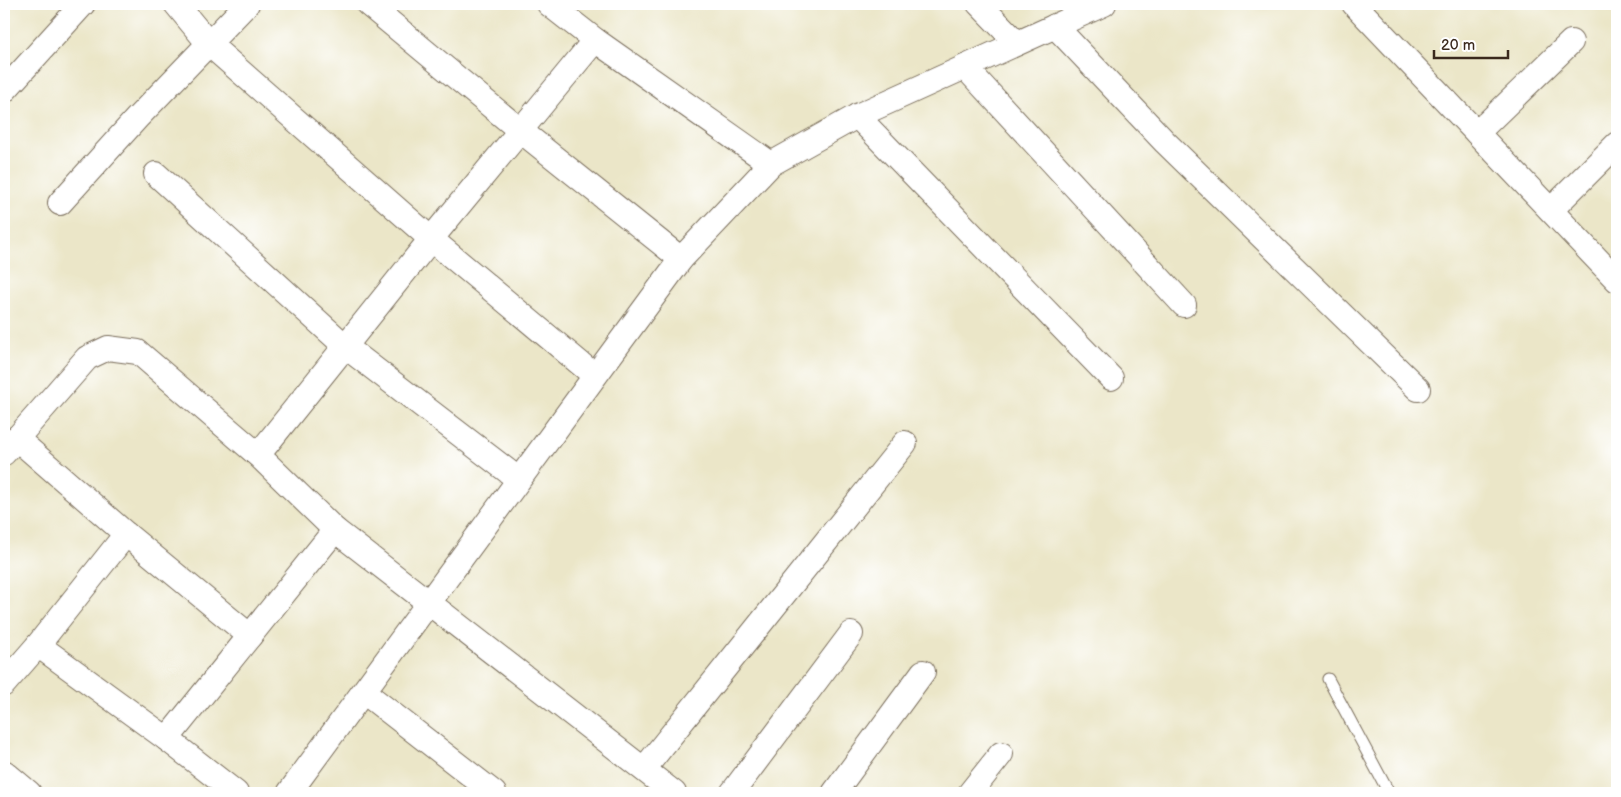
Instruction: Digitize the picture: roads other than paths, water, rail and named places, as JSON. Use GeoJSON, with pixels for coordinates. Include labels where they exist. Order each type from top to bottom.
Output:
{"type":"FeatureCollection","features":[{"type":"Feature","properties":{"kind":"street"},"geometry":{"type":"LineString","coordinates":[[4,91],[83,4]]}},
{"type":"Feature","properties":{"kind":"street"},"geometry":{"type":"LineString","coordinates":[[176,4],[209,44],[431,239],[594,375]]}},
{"type":"Feature","properties":{"kind":"street"},"geometry":{"type":"LineString","coordinates":[[60,203],[137,118],[247,4]]}},
{"type":"Feature","properties":{"kind":"street"},"geometry":{"type":"LineString","coordinates":[[368,4],[521,131],[681,259]]}},
{"type":"Feature","properties":{"kind":"street"},"geometry":{"type":"LineString","coordinates":[[549,4],[595,40],[771,164]]}},
{"type":"Feature","properties":{"kind":"street"},"geometry":{"type":"LineString","coordinates":[[979,4],[1017,44]]}},
{"type":"Feature","properties":{"kind":"street"},"geometry":{"type":"LineString","coordinates":[[289,793],[681,259],[771,164],[857,116],[1104,4]]}},
{"type":"Feature","properties":{"kind":"street"},"geometry":{"type":"LineString","coordinates":[[1354,4],[1617,280]]}},
{"type":"Feature","properties":{"kind":"street"},"geometry":{"type":"LineString","coordinates":[[1054,26],[1165,142],[1418,389]]}},
{"type":"Feature","properties":{"kind":"street"},"geometry":{"type":"LineString","coordinates":[[258,455],[431,239],[595,40]]}},
{"type":"Feature","properties":{"kind":"street"},"geometry":{"type":"LineString","coordinates":[[1477,133],[1571,42]]}},
{"type":"Feature","properties":{"kind":"street"},"geometry":{"type":"LineString","coordinates":[[965,67],[1184,305]]}},
{"type":"Feature","properties":{"kind":"street"},"geometry":{"type":"LineString","coordinates":[[857,116],[1111,378]]}},
{"type":"Feature","properties":{"kind":"street"},"geometry":{"type":"LineString","coordinates":[[1551,210],[1617,144]]}},
{"type":"Feature","properties":{"kind":"street"},"geometry":{"type":"LineString","coordinates":[[156,174],[346,347],[518,479]]}},
{"type":"Feature","properties":{"kind":"street"},"geometry":{"type":"LineString","coordinates":[[250,636],[126,534],[10,445],[88,358],[108,348],[138,352],[258,455],[335,530],[674,793]]}},
{"type":"Feature","properties":{"kind":"street"},"geometry":{"type":"LineString","coordinates":[[644,769],[904,443]]}},
{"type":"Feature","properties":{"kind":"street"},"geometry":{"type":"LineString","coordinates":[[167,739],[335,530]]}},
{"type":"Feature","properties":{"kind":"street"},"geometry":{"type":"LineString","coordinates":[[4,684],[38,645],[126,534]]}},
{"type":"Feature","properties":{"kind":"street"},"geometry":{"type":"LineString","coordinates":[[732,793],[851,634]]}},
{"type":"Feature","properties":{"kind":"street"},"geometry":{"type":"LineString","coordinates":[[38,645],[167,739],[236,793]]}},
{"type":"Feature","properties":{"kind":"street"},"geometry":{"type":"LineString","coordinates":[[834,793],[923,672]]}},
{"type":"Feature","properties":{"kind":"street"},"geometry":{"type":"LineString","coordinates":[[364,692],[494,793]]}},
{"type":"Feature","properties":{"kind":"street"},"geometry":{"type":"LineString","coordinates":[[970,793],[1001,754]]}},
{"type":"Feature","properties":{"kind":"street"},"geometry":{"type":"LineString","coordinates":[[4,772],[29,793]]}},
{"type":"Feature","properties":{"kind":"lane"},"geometry":{"type":"LineString","coordinates":[[1328,679],[1389,793]]}}]}
